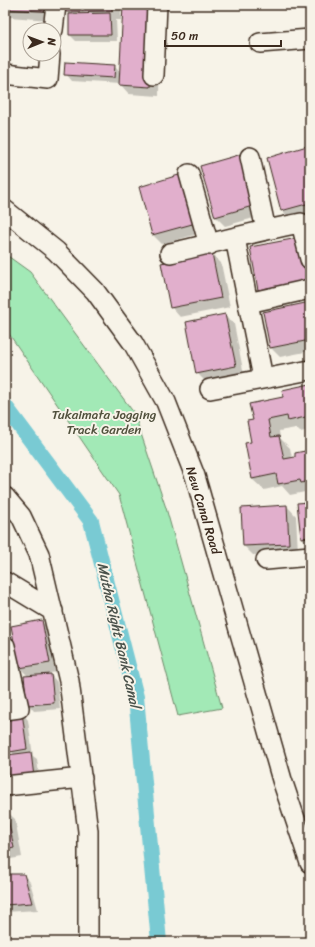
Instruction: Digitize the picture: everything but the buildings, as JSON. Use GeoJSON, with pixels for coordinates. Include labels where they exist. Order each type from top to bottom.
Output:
{"type":"FeatureCollection","features":[{"type":"Feature","properties":{"kind":"street"},"geometry":{"type":"LineString","coordinates":[[54,22],[56,5]]}},
{"type":"Feature","properties":{"kind":"street"},"geometry":{"type":"LineString","coordinates":[[154,75],[157,5]]}},
{"type":"Feature","properties":{"kind":"street"},"geometry":{"type":"LineString","coordinates":[[260,43],[310,39]]}},
{"type":"Feature","properties":{"kind":"street"},"geometry":{"type":"LineString","coordinates":[[5,74],[48,80],[49,62]]}},
{"type":"Feature","properties":{"kind":"street"},"geometry":{"type":"LineString","coordinates":[[250,157],[266,230]]}},
{"type":"Feature","properties":{"kind":"street"},"geometry":{"type":"LineString","coordinates":[[190,174],[209,244]]}},
{"type":"Feature","properties":{"kind":"street","name":"New Canal Road"},"geometry":{"type":"LineString","coordinates":[[5,210],[56,251],[95,291],[133,343],[166,402],[194,476],[282,780],[310,863]]}},
{"type":"Feature","properties":{"kind":"street"},"geometry":{"type":"LineString","coordinates":[[170,253],[301,223],[310,259]]}},
{"type":"Feature","properties":{"kind":"street"},"geometry":{"type":"LineString","coordinates":[[234,238],[263,378]]}},
{"type":"Feature","properties":{"kind":"street"},"geometry":{"type":"LineString","coordinates":[[248,303],[310,289]]}},
{"type":"Feature","properties":{"kind":"street"},"geometry":{"type":"LineString","coordinates":[[210,389],[310,370]]}},
{"type":"Feature","properties":{"kind":"street"},"geometry":{"type":"LineString","coordinates":[[5,497],[20,516],[39,554],[69,681],[88,831],[88,942]]}},
{"type":"Feature","properties":{"kind":"street"},"geometry":{"type":"LineString","coordinates":[[266,560],[310,556]]}},
{"type":"Feature","properties":{"kind":"street"},"geometry":{"type":"LineString","coordinates":[[5,582],[53,611]]}},
{"type":"Feature","properties":{"kind":"street"},"geometry":{"type":"LineString","coordinates":[[5,646],[19,708],[5,710]]}},
{"type":"Feature","properties":{"kind":"street"},"geometry":{"type":"LineString","coordinates":[[5,786],[82,778]]}},
{"type":"Feature","properties":{"kind":"green space","name":"Tukaimata Jogging Track Garden"},"geometry":{"type":"Polygon","coordinates":[[[5,254],[30,272],[134,413],[166,508],[222,708],[178,716],[119,495],[5,328],[5,254]]]}},
{"type":"Feature","properties":{"kind":"waterway","name":"Mutha Right Bank Canal"},"geometry":{"type":"LineString","coordinates":[[5,406],[91,521],[136,697],[159,942]]}}]}
